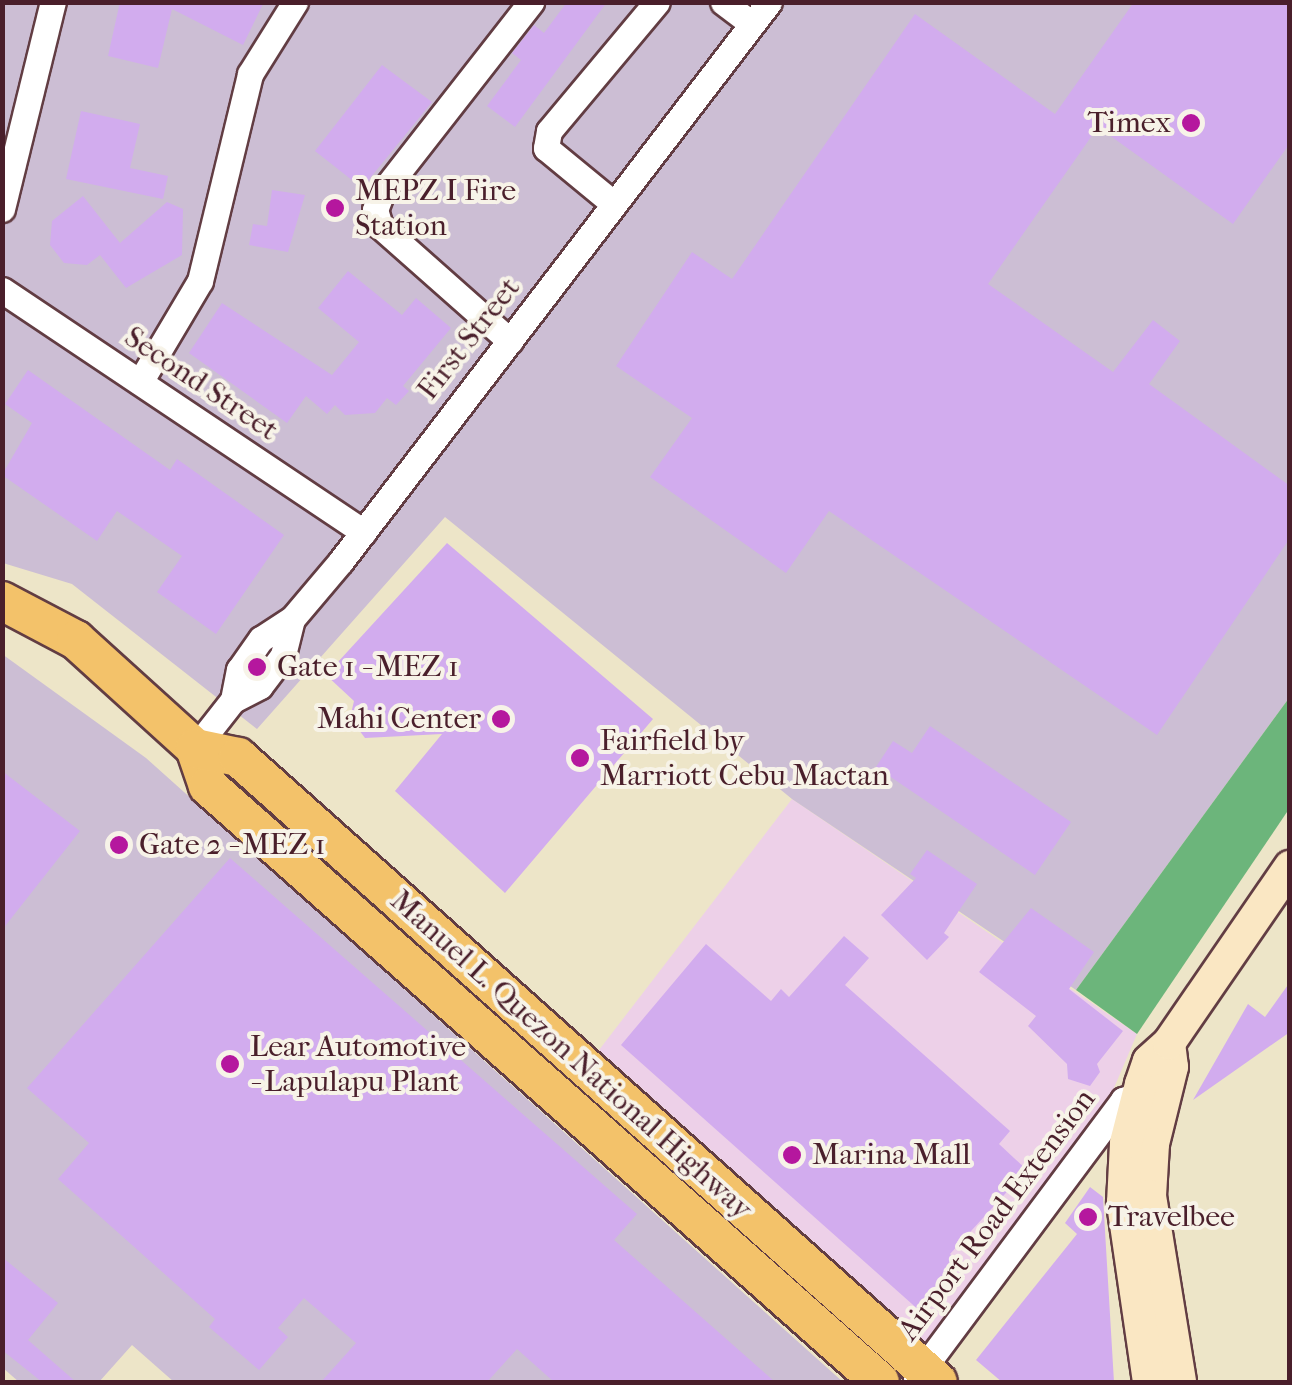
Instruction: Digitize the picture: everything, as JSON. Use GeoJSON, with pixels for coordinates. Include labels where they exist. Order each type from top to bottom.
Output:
{"type":"FeatureCollection","features":[{"type":"Feature","properties":{"kind":"main road","name":"Manuel L. Quezon National Highway"},"geometry":{"type":"LineString","coordinates":[[2,601],[76,640],[195,748],[208,786],[880,1382]]}},
{"type":"Feature","properties":{"kind":"main road","name":"Manuel L. Quezon National Highway"},"geometry":{"type":"LineString","coordinates":[[195,748],[238,757],[924,1378]]}},
{"type":"Feature","properties":{"kind":"street"},"geometry":{"type":"LineString","coordinates":[[2,209],[53,2]]}},
{"type":"Feature","properties":{"kind":"street"},"geometry":{"type":"LineString","coordinates":[[140,382],[200,281],[250,74],[295,2]]}},
{"type":"Feature","properties":{"kind":"street"},"geometry":{"type":"LineString","coordinates":[[510,340],[380,226],[375,210],[381,194],[530,2]]}},
{"type":"Feature","properties":{"kind":"street"},"geometry":{"type":"LineString","coordinates":[[614,204],[546,148],[550,131],[656,2]]}},
{"type":"Feature","properties":{"kind":"street"},"geometry":{"type":"LineString","coordinates":[[723,2],[752,24]]}},
{"type":"Feature","properties":{"kind":"street","name":"First Street"},"geometry":{"type":"LineString","coordinates":[[195,748],[233,700],[260,686],[282,655],[292,619],[769,2]]}},
{"type":"Feature","properties":{"kind":"street","name":"Second Street"},"geometry":{"type":"LineString","coordinates":[[2,290],[362,532]]}},
{"type":"Feature","properties":{"kind":"street"},"geometry":{"type":"LineString","coordinates":[[1150,1382],[1123,1203],[1126,1142],[1138,1095],[1149,1061],[1169,1044],[1290,867]]}},
{"type":"Feature","properties":{"kind":"street"},"geometry":{"type":"LineString","coordinates":[[1169,1044],[1172,1066],[1153,1144],[1150,1196],[1180,1382]]}},
{"type":"Feature","properties":{"kind":"street","name":"Airport Road Extension"},"geometry":{"type":"LineString","coordinates":[[924,1378],[1123,1100],[1138,1095]]}},
{"type":"Feature","properties":{"kind":"shaded area"},"geometry":{"type":"Polygon","coordinates":[[[2,3],[1289,3],[1289,698],[1076,990],[792,799],[445,517],[257,729],[72,584],[3,563],[2,3]]]}},
{"type":"Feature","properties":{"kind":"shaded area"},"geometry":{"type":"Polygon","coordinates":[[[2,654],[146,758],[843,1382],[174,1382],[132,1345],[99,1382],[19,1382],[3,1368],[2,654]]]}},
{"type":"Feature","properties":{"kind":"shaded area","name":"Marina Mall"},"geometry":{"type":"Polygon","coordinates":[[[792,799],[1137,1034],[1105,1109],[930,1346],[599,1050],[792,799]]]}},
{"type":"Feature","properties":{"kind":"green space"},"geometry":{"type":"Polygon","coordinates":[[[1289,698],[1289,809],[1137,1034],[1076,990],[1289,698]]]}},
{"type":"Feature","properties":{"kind":"building"},"geometry":{"type":"Polygon","coordinates":[[[120,2],[264,2],[243,45],[172,9],[158,68],[108,56],[120,2]]]}},
{"type":"Feature","properties":{"kind":"building"},"geometry":{"type":"Polygon","coordinates":[[[567,2],[607,2],[515,127],[487,106],[521,60],[512,53],[534,25],[544,33],[567,2]]]}},
{"type":"Feature","properties":{"kind":"building"},"geometry":{"type":"Polygon","coordinates":[[[1134,2],[1290,2],[1290,143],[1233,224],[1098,127],[988,284],[1113,372],[1153,320],[1180,341],[1149,384],[1290,486],[1290,538],[1157,735],[829,511],[786,573],[650,477],[692,418],[616,366],[692,252],[732,279],[915,14],[1055,114],[1134,2]]]}},
{"type":"Feature","properties":{"kind":"building"},"geometry":{"type":"Polygon","coordinates":[[[382,65],[432,102],[362,188],[315,151],[382,65]]]}},
{"type":"Feature","properties":{"kind":"building"},"geometry":{"type":"Polygon","coordinates":[[[81,111],[140,124],[130,168],[168,176],[163,199],[66,179],[81,111]]]}},
{"type":"Feature","properties":{"kind":"building"},"geometry":{"type":"Polygon","coordinates":[[[272,190],[305,195],[288,252],[249,245],[253,224],[267,226],[272,190]]]}},
{"type":"Feature","properties":{"kind":"building"},"geometry":{"type":"Polygon","coordinates":[[[83,196],[120,243],[167,202],[183,209],[182,255],[126,288],[100,255],[87,265],[64,263],[50,245],[52,221],[83,196]]]}},
{"type":"Feature","properties":{"kind":"building"},"geometry":{"type":"Polygon","coordinates":[[[348,271],[402,315],[416,298],[451,328],[403,386],[409,391],[396,405],[387,398],[375,413],[345,415],[335,405],[327,414],[306,396],[287,423],[189,353],[222,303],[332,375],[359,342],[318,308],[348,271]]]}},
{"type":"Feature","properties":{"kind":"building"},"geometry":{"type":"Polygon","coordinates":[[[28,370],[170,470],[177,459],[284,535],[216,634],[157,592],[182,556],[117,511],[97,541],[2,475],[32,423],[5,404],[28,370]]]}},
{"type":"Feature","properties":{"kind":"building","name":"Mahi Center"},"geometry":{"type":"Polygon","coordinates":[[[447,543],[653,719],[505,893],[395,791],[442,734],[365,738],[350,718],[354,701],[326,675],[447,543]]]}},
{"type":"Feature","properties":{"kind":"building"},"geometry":{"type":"Polygon","coordinates":[[[930,726],[1071,822],[1035,875],[876,767],[893,741],[912,753],[930,726]]]}},
{"type":"Feature","properties":{"kind":"building"},"geometry":{"type":"Polygon","coordinates":[[[2,771],[80,831],[2,930],[2,771]]]}},
{"type":"Feature","properties":{"kind":"building"},"geometry":{"type":"Polygon","coordinates":[[[927,850],[977,884],[944,933],[949,937],[927,960],[881,915],[916,878],[910,874],[927,850]]]}},
{"type":"Feature","properties":{"kind":"building"},"geometry":{"type":"Polygon","coordinates":[[[230,858],[637,1214],[614,1240],[775,1382],[554,1382],[517,1349],[487,1382],[321,1382],[356,1343],[304,1298],[278,1328],[288,1337],[259,1370],[209,1327],[215,1319],[58,1179],[89,1143],[27,1088],[230,858]]]}},
{"type":"Feature","properties":{"kind":"building"},"geometry":{"type":"Polygon","coordinates":[[[1031,908],[1094,952],[1069,989],[1123,1031],[1097,1064],[1100,1072],[1090,1086],[1068,1079],[1067,1064],[1028,1026],[1036,1016],[979,972],[1031,908]]]}},
{"type":"Feature","properties":{"kind":"building"},"geometry":{"type":"Polygon","coordinates":[[[844,936],[869,958],[845,985],[1010,1131],[999,1144],[1027,1170],[950,1254],[962,1265],[921,1312],[621,1045],[706,944],[771,1001],[781,989],[789,997],[844,936]]]}},
{"type":"Feature","properties":{"kind":"building"},"geometry":{"type":"Polygon","coordinates":[[[1290,982],[1290,1032],[1193,1100],[1248,1004],[1265,1017],[1290,982]]]}},
{"type":"Feature","properties":{"kind":"building"},"geometry":{"type":"Polygon","coordinates":[[[1090,1187],[1103,1197],[1114,1382],[1002,1382],[976,1360],[1077,1234],[1065,1223],[1090,1187]]]}},
{"type":"Feature","properties":{"kind":"building"},"geometry":{"type":"Polygon","coordinates":[[[2,1257],[58,1303],[28,1340],[76,1382],[42,1382],[2,1350],[2,1257]]]}},
{"type":"Feature","properties":{"kind":"place","name":"Timex"},"geometry":{"type":"Point","coordinates":[1191,123]}},
{"type":"Feature","properties":{"kind":"place","name":"MEPZ I Fire Station"},"geometry":{"type":"Point","coordinates":[335,208]}},
{"type":"Feature","properties":{"kind":"place","name":"Gate 1 - MEZ 1"},"geometry":{"type":"Point","coordinates":[257,667]}},
{"type":"Feature","properties":{"kind":"place","name":"Mahi Center"},"geometry":{"type":"Point","coordinates":[501,719]}},
{"type":"Feature","properties":{"kind":"place","name":"Fairfield by Marriott Cebu Mactan"},"geometry":{"type":"Point","coordinates":[580,758]}},
{"type":"Feature","properties":{"kind":"place","name":"Gate 2 - MEZ 1"},"geometry":{"type":"Point","coordinates":[119,845]}},
{"type":"Feature","properties":{"kind":"place","name":"Lear Automotive - Lapulapu Plant"},"geometry":{"type":"Point","coordinates":[230,1064]}},
{"type":"Feature","properties":{"kind":"place","name":"Marina Mall"},"geometry":{"type":"Point","coordinates":[792,1155]}},
{"type":"Feature","properties":{"kind":"place","name":"Travelbee"},"geometry":{"type":"Point","coordinates":[1088,1217]}}]}
